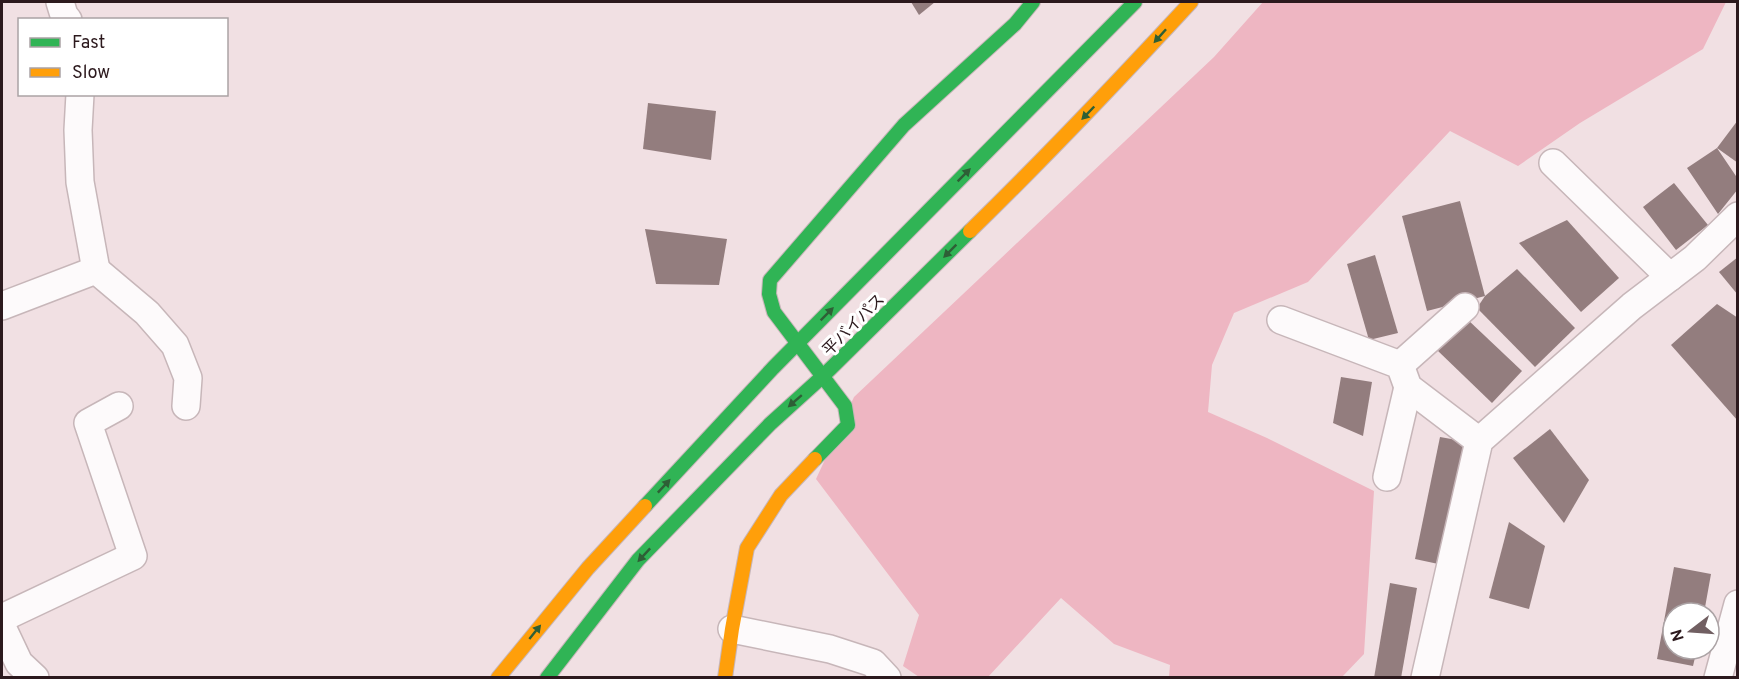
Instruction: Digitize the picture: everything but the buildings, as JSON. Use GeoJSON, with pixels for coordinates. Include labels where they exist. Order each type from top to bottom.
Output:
{"type":"FeatureCollection","features":[{"type":"Feature","properties":{"kind":"main road"},"geometry":{"type":"LineString","coordinates":[[725,678],[747,548],[782,495],[848,424],[845,406],[774,312],[769,294],[770,280],[904,125],[1015,24],[1033,2]]}},
{"type":"Feature","properties":{"kind":"main road","name":"平バイパス"},"geometry":{"type":"LineString","coordinates":[[498,678],[588,568],[797,344],[1135,2]]}},
{"type":"Feature","properties":{"kind":"main road","name":"平バイパス"},"geometry":{"type":"LineString","coordinates":[[547,678],[638,560],[770,423],[822,377],[1036,167],[1191,2]]}},
{"type":"Feature","properties":{"kind":"street"},"geometry":{"type":"LineString","coordinates":[[60,2],[66,18]]}},
{"type":"Feature","properties":{"kind":"street"},"geometry":{"type":"LineString","coordinates":[[80,96],[78,130],[80,182],[96,270],[147,313],[175,345],[188,378],[186,406]]}},
{"type":"Feature","properties":{"kind":"street"},"geometry":{"type":"LineString","coordinates":[[1553,163],[1670,277]]}},
{"type":"Feature","properties":{"kind":"street"},"geometry":{"type":"LineString","coordinates":[[1425,678],[1479,441],[1632,306],[1695,258],[1737,216]]}},
{"type":"Feature","properties":{"kind":"street"},"geometry":{"type":"LineString","coordinates":[[2,306],[96,270]]}},
{"type":"Feature","properties":{"kind":"street"},"geometry":{"type":"LineString","coordinates":[[1387,477],[1404,376],[1465,307]]}},
{"type":"Feature","properties":{"kind":"street"},"geometry":{"type":"LineString","coordinates":[[1281,320],[1404,376],[1479,441]]}},
{"type":"Feature","properties":{"kind":"street"},"geometry":{"type":"LineString","coordinates":[[2,618],[133,556],[88,423],[119,405]]}},
{"type":"Feature","properties":{"kind":"street"},"geometry":{"type":"LineString","coordinates":[[1718,678],[1737,604]]}},
{"type":"Feature","properties":{"kind":"street"},"geometry":{"type":"LineString","coordinates":[[2,627],[19,663],[35,678]]}},
{"type":"Feature","properties":{"kind":"street"},"geometry":{"type":"LineString","coordinates":[[732,629],[830,649],[873,663],[887,678]]}},
{"type":"Feature","properties":{"kind":"shaded area"},"geometry":{"type":"Polygon","coordinates":[[[1263,2],[1726,2],[1703,49],[1580,123],[1518,166],[1450,131],[1308,282],[1234,313],[1212,365],[1208,412],[1267,438],[1374,491],[1364,654],[1342,677],[1169,677],[1170,665],[1114,644],[1061,598],[988,677],[919,677],[903,666],[919,615],[816,479],[854,397],[1214,57],[1263,2]]]}},
{"type":"Feature","properties":{"kind":"traffic: fast"},"geometry":{"type":"LineString","coordinates":[[815,459],[848,425],[845,406],[774,312],[769,294],[770,280],[904,125],[1015,24],[1033,2]]}},
{"type":"Feature","properties":{"kind":"traffic: fast"},"geometry":{"type":"LineString","coordinates":[[645,506],[773,368],[1135,2]]}},
{"type":"Feature","properties":{"kind":"traffic: fast"},"geometry":{"type":"LineString","coordinates":[[547,678],[638,560],[770,424],[822,377],[970,231]]}},
{"type":"Feature","properties":{"kind":"traffic: slow"},"geometry":{"type":"LineString","coordinates":[[970,231],[1082,118],[1191,2]]}},
{"type":"Feature","properties":{"kind":"traffic: slow"},"geometry":{"type":"LineString","coordinates":[[725,678],[747,548],[781,495],[815,459]]}},
{"type":"Feature","properties":{"kind":"traffic: slow"},"geometry":{"type":"LineString","coordinates":[[498,678],[588,568],[645,506]]}}]}
